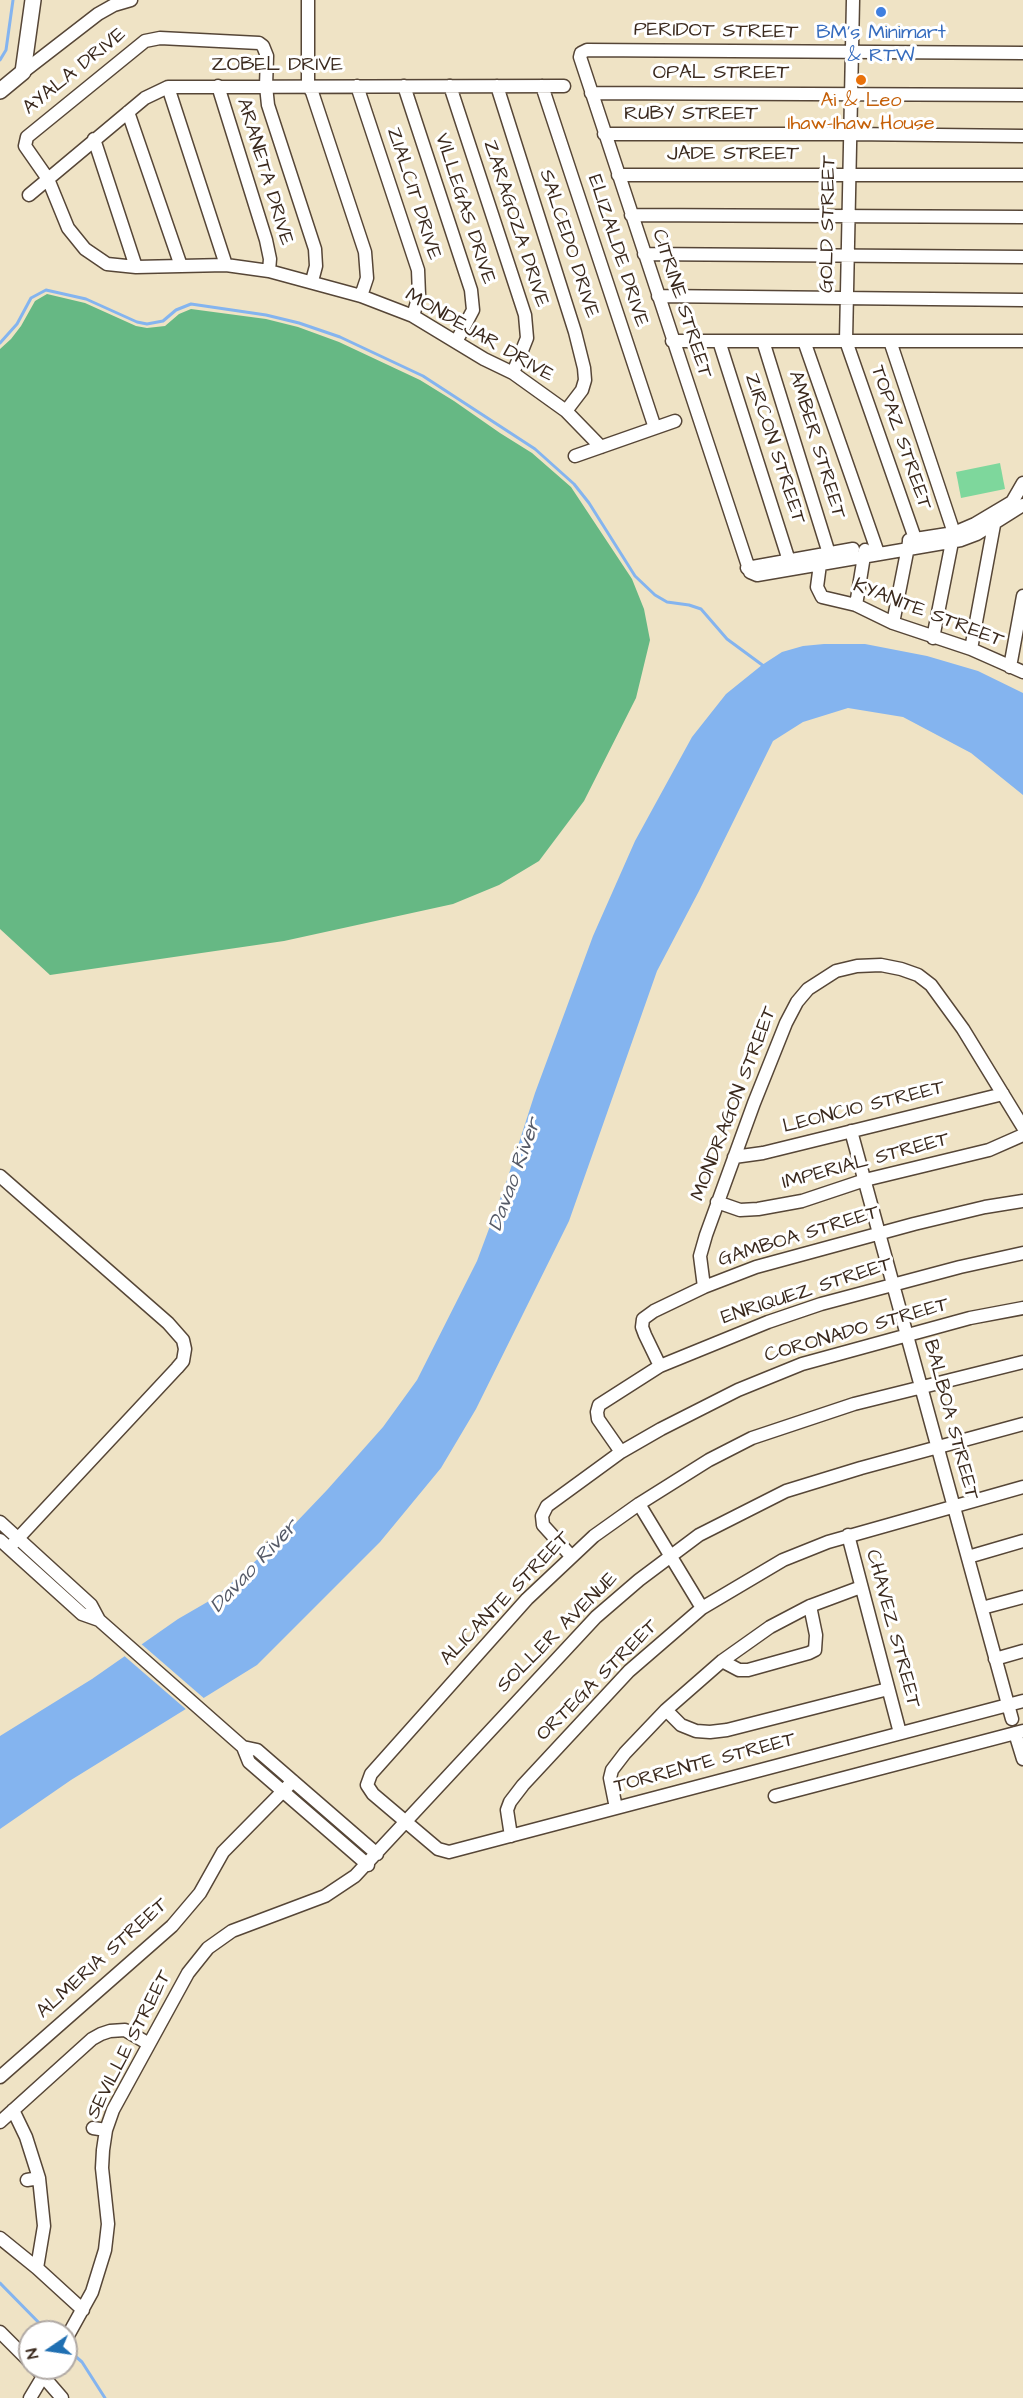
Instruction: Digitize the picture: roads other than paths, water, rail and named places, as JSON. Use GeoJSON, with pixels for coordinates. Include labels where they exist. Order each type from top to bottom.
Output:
{"type":"FeatureCollection","features":[{"type":"Feature","properties":{"kind":"main road"},"geometry":{"type":"LineString","coordinates":[[0,91],[23,72],[33,0]]}},
{"type":"Feature","properties":{"kind":"street"},"geometry":{"type":"LineString","coordinates":[[23,72],[98,14],[114,5],[131,0]]}},
{"type":"Feature","properties":{"kind":"street"},"geometry":{"type":"LineString","coordinates":[[308,0],[312,46]]}},
{"type":"Feature","properties":{"kind":"street"},"geometry":{"type":"LineString","coordinates":[[315,0],[312,88],[367,261],[367,278],[361,296]]}},
{"type":"Feature","properties":{"kind":"street","name":"GOLD STREET"},"geometry":{"type":"LineString","coordinates":[[846,341],[853,0]]}},
{"type":"Feature","properties":{"kind":"street","name":"AYALA DRIVE"},"geometry":{"type":"LineString","coordinates":[[48,179],[25,146],[27,136],[145,41],[160,38],[259,43],[263,46],[267,56],[266,86]]}},
{"type":"Feature","properties":{"kind":"street","name":"PERIDOT STREET"},"geometry":{"type":"LineString","coordinates":[[581,53],[587,50],[1023,53]]}},
{"type":"Feature","properties":{"kind":"street","name":"CITRINE STREET"},"geometry":{"type":"LineString","coordinates":[[581,53],[580,60],[747,568],[790,564]]}},
{"type":"Feature","properties":{"kind":"street","name":"ARANETA DRIVE"},"geometry":{"type":"LineString","coordinates":[[218,86],[266,240],[270,259],[269,271]]}},
{"type":"Feature","properties":{"kind":"street"},"geometry":{"type":"LineString","coordinates":[[266,86],[268,105],[315,249],[316,266],[312,281]]}},
{"type":"Feature","properties":{"kind":"street","name":"ZIALCIT DRIVE"},"geometry":{"type":"LineString","coordinates":[[357,86],[418,270],[419,295],[413,316]]}},
{"type":"Feature","properties":{"kind":"street","name":"VILLEGAS DRIVE"},"geometry":{"type":"LineString","coordinates":[[404,86],[471,290],[473,310],[456,342]]}},
{"type":"Feature","properties":{"kind":"street","name":"ZARAGOZA DRIVE"},"geometry":{"type":"LineString","coordinates":[[450,86],[525,315],[527,338],[513,373]]}},
{"type":"Feature","properties":{"kind":"street","name":"SALCEDO DRIVE"},"geometry":{"type":"LineString","coordinates":[[497,86],[575,332],[584,368],[585,380],[582,390],[566,411]]}},
{"type":"Feature","properties":{"kind":"street","name":"ELIZALDE DRIVE"},"geometry":{"type":"LineString","coordinates":[[542,86],[655,429]]}},
{"type":"Feature","properties":{"kind":"street","name":"ZOBEL DRIVE"},"geometry":{"type":"LineString","coordinates":[[29,195],[145,98],[168,87],[564,86]]}},
{"type":"Feature","properties":{"kind":"street"},"geometry":{"type":"LineString","coordinates":[[168,87],[226,265]]}},
{"type":"Feature","properties":{"kind":"street","name":"OPAL STREET"},"geometry":{"type":"LineString","coordinates":[[591,93],[1023,95]]}},
{"type":"Feature","properties":{"kind":"street"},"geometry":{"type":"LineString","coordinates":[[128,112],[181,266]]}},
{"type":"Feature","properties":{"kind":"street","name":"RUBY STREET"},"geometry":{"type":"LineString","coordinates":[[604,134],[1023,136]]}},
{"type":"Feature","properties":{"kind":"street"},"geometry":{"type":"LineString","coordinates":[[94,139],[136,267]]}},
{"type":"Feature","properties":{"kind":"street","name":"JADE STREET"},"geometry":{"type":"LineString","coordinates":[[618,175],[1023,175]]}},
{"type":"Feature","properties":{"kind":"street","name":"MONDEJAR DRIVE"},"geometry":{"type":"LineString","coordinates":[[48,179],[68,228],[86,249],[107,264],[136,267],[226,265],[269,271],[361,296],[413,316],[513,373],[566,411],[601,447]]}},
{"type":"Feature","properties":{"kind":"street"},"geometry":{"type":"LineString","coordinates":[[631,215],[1023,217]]}},
{"type":"Feature","properties":{"kind":"street"},"geometry":{"type":"LineString","coordinates":[[644,254],[1023,257]]}},
{"type":"Feature","properties":{"kind":"street"},"geometry":{"type":"LineString","coordinates":[[658,296],[1023,300]]}},
{"type":"Feature","properties":{"kind":"street"},"geometry":{"type":"LineString","coordinates":[[672,341],[1023,341]]}},
{"type":"Feature","properties":{"kind":"street","name":"ZIRCON STREET"},"geometry":{"type":"LineString","coordinates":[[719,341],[790,564]]}},
{"type":"Feature","properties":{"kind":"street","name":"AMBER STREET"},"geometry":{"type":"LineString","coordinates":[[763,341],[826,557]]}},
{"type":"Feature","properties":{"kind":"street"},"geometry":{"type":"LineString","coordinates":[[804,341],[870,550],[856,605]]}},
{"type":"Feature","properties":{"kind":"street","name":"TOPAZ STREET"},"geometry":{"type":"LineString","coordinates":[[846,341],[912,544]]}},
{"type":"Feature","properties":{"kind":"street"},"geometry":{"type":"LineString","coordinates":[[890,341],[953,538],[933,638]]}},
{"type":"Feature","properties":{"kind":"street"},"geometry":{"type":"LineString","coordinates":[[575,456],[675,422]]}},
{"type":"Feature","properties":{"kind":"street"},"geometry":{"type":"LineString","coordinates":[[953,538],[1007,506],[1016,497],[1023,483]]}},
{"type":"Feature","properties":{"kind":"street"},"geometry":{"type":"LineString","coordinates":[[790,564],[870,550],[953,538],[969,538],[994,525],[1023,505]]}},
{"type":"Feature","properties":{"kind":"street"},"geometry":{"type":"LineString","coordinates":[[971,649],[994,525]]}},
{"type":"Feature","properties":{"kind":"street"},"geometry":{"type":"LineString","coordinates":[[893,623],[912,544]]}},
{"type":"Feature","properties":{"kind":"street","name":"KYANITE STREET"},"geometry":{"type":"LineString","coordinates":[[826,557],[817,587],[819,594],[824,598],[856,605],[893,623],[971,649],[1023,672]]}},
{"type":"Feature","properties":{"kind":"street"},"geometry":{"type":"LineString","coordinates":[[1011,667],[1023,596]]}},
{"type":"Feature","properties":{"kind":"street","name":"MONDRAGON STREET"},"geometry":{"type":"LineString","coordinates":[[704,1287],[700,1256],[717,1202],[786,1023],[797,1002],[808,989],[836,971],[857,966],[881,965],[918,975],[931,985],[963,1029],[1023,1127]]}},
{"type":"Feature","properties":{"kind":"street","name":"LEONCIO STREET"},"geometry":{"type":"LineString","coordinates":[[734,1157],[751,1156],[1003,1094]]}},
{"type":"Feature","properties":{"kind":"street","name":"BALBOA STREET"},"geometry":{"type":"LineString","coordinates":[[851,1131],[1012,1719]]}},
{"type":"Feature","properties":{"kind":"street","name":"IMPERIAL STREET"},"geometry":{"type":"LineString","coordinates":[[717,1202],[740,1210],[802,1201],[865,1180],[989,1150],[1023,1135]]}},
{"type":"Feature","properties":{"kind":"street"},"geometry":{"type":"LineString","coordinates":[[1,1178],[168,1323],[183,1340],[185,1349],[183,1361],[177,1368],[18,1539],[5,1544],[82,1614],[101,1622]]}},
{"type":"Feature","properties":{"kind":"street","name":"GAMBOA STREET"},"geometry":{"type":"LineString","coordinates":[[660,1366],[642,1327],[644,1319],[654,1311],[704,1287],[756,1267],[879,1233],[985,1207],[1023,1201]]}},
{"type":"Feature","properties":{"kind":"street","name":"ENRIQUEZ STREET"},"geometry":{"type":"LineString","coordinates":[[621,1452],[598,1419],[599,1405],[660,1366],[768,1322],[893,1285],[1023,1253]]}},
{"type":"Feature","properties":{"kind":"street","name":"CORONADO STREET"},"geometry":{"type":"LineString","coordinates":[[571,1556],[543,1525],[542,1516],[547,1506],[621,1452],[709,1403],[766,1377],[802,1364],[970,1318],[1023,1308]]}},
{"type":"Feature","properties":{"kind":"street","name":"ALICANTE STREET"},"geometry":{"type":"LineString","coordinates":[[406,1822],[369,1789],[368,1778],[522,1605],[571,1556],[639,1504],[709,1460],[752,1438],[854,1404],[1023,1362]]}},
{"type":"Feature","properties":{"kind":"street","name":"SOLLER AVENUE"},"geometry":{"type":"LineString","coordinates":[[368,1865],[596,1617],[670,1555],[726,1521],[786,1491],[937,1446],[1023,1424]]}},
{"type":"Feature","properties":{"kind":"street","name":"ORTEGA STREET"},"geometry":{"type":"LineString","coordinates":[[511,1836],[507,1810],[523,1785],[629,1671],[702,1608],[783,1560],[848,1535],[1023,1487]]}},
{"type":"Feature","properties":{"kind":"street"},"geometry":{"type":"LineString","coordinates":[[639,1504],[702,1608]]}},
{"type":"Feature","properties":{"kind":"street"},"geometry":{"type":"LineString","coordinates":[[0,1522],[91,1605],[101,1622],[241,1745],[249,1762],[368,1865]]}},
{"type":"Feature","properties":{"kind":"street","name":"CHAVEZ STREET"},"geometry":{"type":"LineString","coordinates":[[848,1535],[900,1733]]}},
{"type":"Feature","properties":{"kind":"street"},"geometry":{"type":"LineString","coordinates":[[968,1557],[1023,1541]]}},
{"type":"Feature","properties":{"kind":"street"},"geometry":{"type":"LineString","coordinates":[[616,1808],[610,1778],[612,1770],[666,1710],[722,1661],[770,1627],[810,1606],[861,1587]]}},
{"type":"Feature","properties":{"kind":"street"},"geometry":{"type":"LineString","coordinates":[[982,1608],[1023,1597]]}},
{"type":"Feature","properties":{"kind":"street"},"geometry":{"type":"LineString","coordinates":[[722,1661],[739,1670],[748,1670],[815,1650],[816,1635],[810,1606]]}},
{"type":"Feature","properties":{"kind":"street"},"geometry":{"type":"LineString","coordinates":[[995,1659],[1023,1651]]}},
{"type":"Feature","properties":{"kind":"street"},"geometry":{"type":"LineString","coordinates":[[666,1710],[681,1725],[696,1731],[710,1732],[727,1730],[888,1689]]}},
{"type":"Feature","properties":{"kind":"street","name":"TORRENTE STREET"},"geometry":{"type":"LineString","coordinates":[[406,1822],[445,1852],[1023,1701]]}},
{"type":"Feature","properties":{"kind":"street"},"geometry":{"type":"LineString","coordinates":[[775,1796],[1019,1732],[1023,1759]]}},
{"type":"Feature","properties":{"kind":"street"},"geometry":{"type":"LineString","coordinates":[[241,1745],[257,1750],[377,1854]]}},
{"type":"Feature","properties":{"kind":"street","name":"ALMERIA STREET"},"geometry":{"type":"LineString","coordinates":[[0,2077],[178,1919],[200,1893],[223,1852],[293,1781]]}},
{"type":"Feature","properties":{"kind":"street","name":"SEVILLE STREET"},"geometry":{"type":"LineString","coordinates":[[77,2320],[101,2270],[105,2250],[108,2224],[102,2168],[106,2130],[113,2110],[188,1973],[200,1955],[232,1931],[325,1896],[341,1887],[368,1865]]}},
{"type":"Feature","properties":{"kind":"street"},"geometry":{"type":"LineString","coordinates":[[0,2122],[92,2039],[101,2034],[124,2030],[149,2044]]}},
{"type":"Feature","properties":{"kind":"street"},"geometry":{"type":"LineString","coordinates":[[13,2110],[26,2137],[44,2226],[37,2268]]}},
{"type":"Feature","properties":{"kind":"street"},"geometry":{"type":"LineString","coordinates":[[93,2128],[106,2130]]}},
{"type":"Feature","properties":{"kind":"street"},"geometry":{"type":"LineString","coordinates":[[0,2238],[83,2310]]}},
{"type":"Feature","properties":{"kind":"street"},"geometry":{"type":"LineString","coordinates":[[2,2338],[18,2352]]}},
{"type":"Feature","properties":{"kind":"street"},"geometry":{"type":"LineString","coordinates":[[30,2398],[38,2380]]}},
{"type":"Feature","properties":{"kind":"street"},"geometry":{"type":"LineString","coordinates":[[49,2380],[62,2398]]}},
{"type":"Feature","properties":{"kind":"water","name":"Davao River"},"geometry":{"type":"Polygon","coordinates":[[[865,644],[927,656],[978,671],[1023,693],[1023,795],[971,753],[903,717],[848,708],[803,722],[773,741],[657,971],[569,1221],[476,1409],[441,1468],[380,1542],[257,1665],[71,1780],[0,1829],[0,1736],[92,1679],[178,1619],[216,1597],[285,1534],[327,1490],[383,1427],[417,1380],[477,1261],[506,1183],[535,1093],[593,936],[635,841],[692,737],[726,694],[762,665],[782,652],[803,646],[865,644]]]}},
{"type":"Feature","properties":{"kind":"waterway"},"geometry":{"type":"LineString","coordinates":[[0,60],[6,50],[13,0]]}},
{"type":"Feature","properties":{"kind":"waterway"},"geometry":{"type":"LineString","coordinates":[[0,343],[17,324],[31,298],[46,290],[86,299],[137,322],[147,324],[163,321],[176,310],[191,304],[266,315],[340,337],[423,376],[535,449],[574,484],[589,503],[635,576],[655,595],[667,602],[701,609],[727,639],[765,667]]}},
{"type":"Feature","properties":{"kind":"waterway"},"geometry":{"type":"LineString","coordinates":[[0,2283],[36,2320]]}},
{"type":"Feature","properties":{"kind":"waterway"},"geometry":{"type":"LineString","coordinates":[[78,2358],[105,2398]]}},
{"type":"Feature","properties":{"kind":"place","name":"BM's Minimart & RTW"},"geometry":{"type":"Point","coordinates":[881,12]}},
{"type":"Feature","properties":{"kind":"place","name":"Ai & Leo Ihaw-Ihaw House"},"geometry":{"type":"Point","coordinates":[861,80]}}]}
